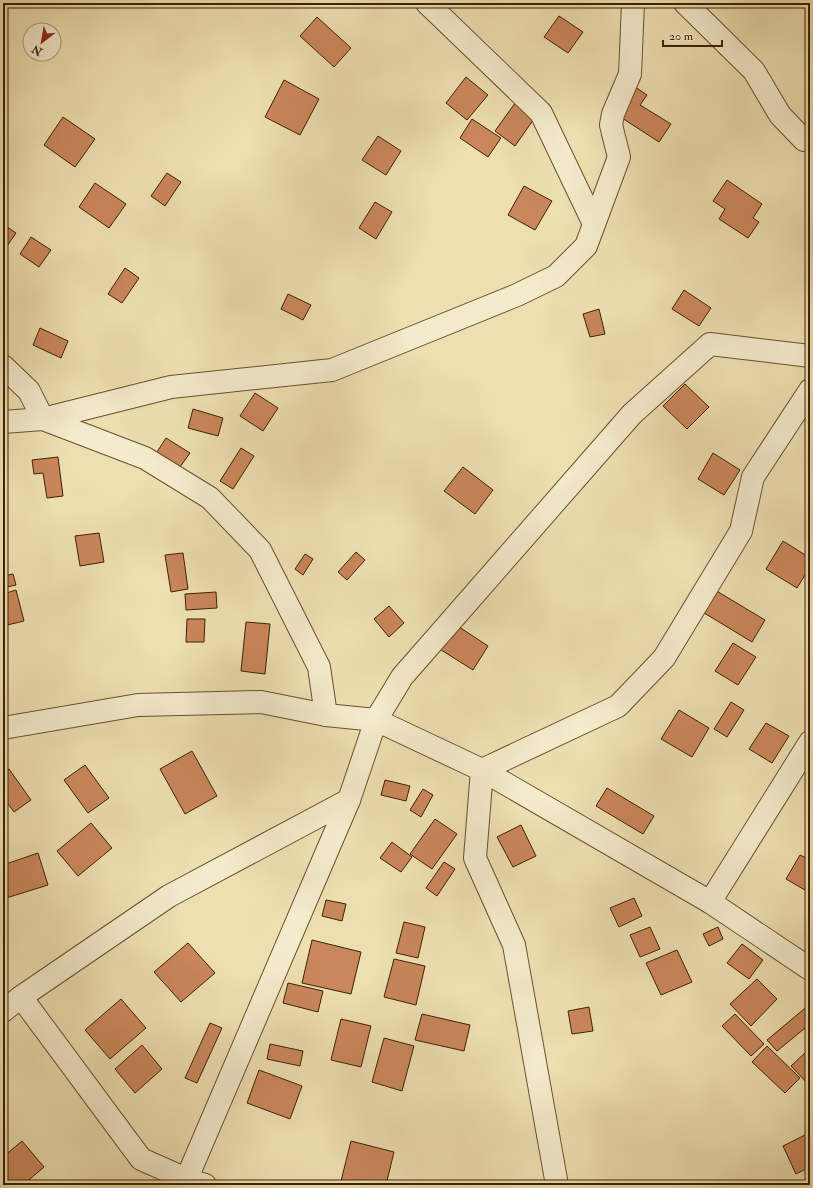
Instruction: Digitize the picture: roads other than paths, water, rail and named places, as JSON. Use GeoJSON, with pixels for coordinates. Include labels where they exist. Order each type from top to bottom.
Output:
{"type":"FeatureCollection","features":[{"type":"Feature","properties":{"kind":"street"},"geometry":{"type":"LineString","coordinates":[[427,3],[541,114],[594,224]]}},
{"type":"Feature","properties":{"kind":"street"},"geometry":{"type":"LineString","coordinates":[[3,422],[43,419],[171,387],[332,370],[518,295],[556,276],[586,246],[619,157],[611,125],[612,114],[630,74],[633,3]]}},
{"type":"Feature","properties":{"kind":"street"},"geometry":{"type":"LineString","coordinates":[[685,3],[754,71],[780,115],[804,140],[810,140]]}},
{"type":"Feature","properties":{"kind":"street"},"geometry":{"type":"LineString","coordinates":[[21,997],[141,1159],[192,1183],[349,800],[376,720],[402,677],[632,414],[710,344],[810,356]]}},
{"type":"Feature","properties":{"kind":"street"},"geometry":{"type":"LineString","coordinates":[[3,366],[29,390],[43,419],[145,458],[210,498],[260,550],[319,667],[326,715]]}},
{"type":"Feature","properties":{"kind":"street"},"geometry":{"type":"LineString","coordinates":[[482,770],[618,706],[664,658],[741,531],[752,477],[810,390]]}},
{"type":"Feature","properties":{"kind":"street"},"geometry":{"type":"LineString","coordinates":[[3,728],[138,705],[261,702],[326,715],[376,720],[482,770],[710,902],[810,969]]}},
{"type":"Feature","properties":{"kind":"street"},"geometry":{"type":"LineString","coordinates":[[710,902],[810,742]]}},
{"type":"Feature","properties":{"kind":"street"},"geometry":{"type":"LineString","coordinates":[[482,770],[475,858],[514,944],[557,1185]]}},
{"type":"Feature","properties":{"kind":"street"},"geometry":{"type":"LineString","coordinates":[[3,1011],[21,997],[169,896],[349,800]]}}]}
